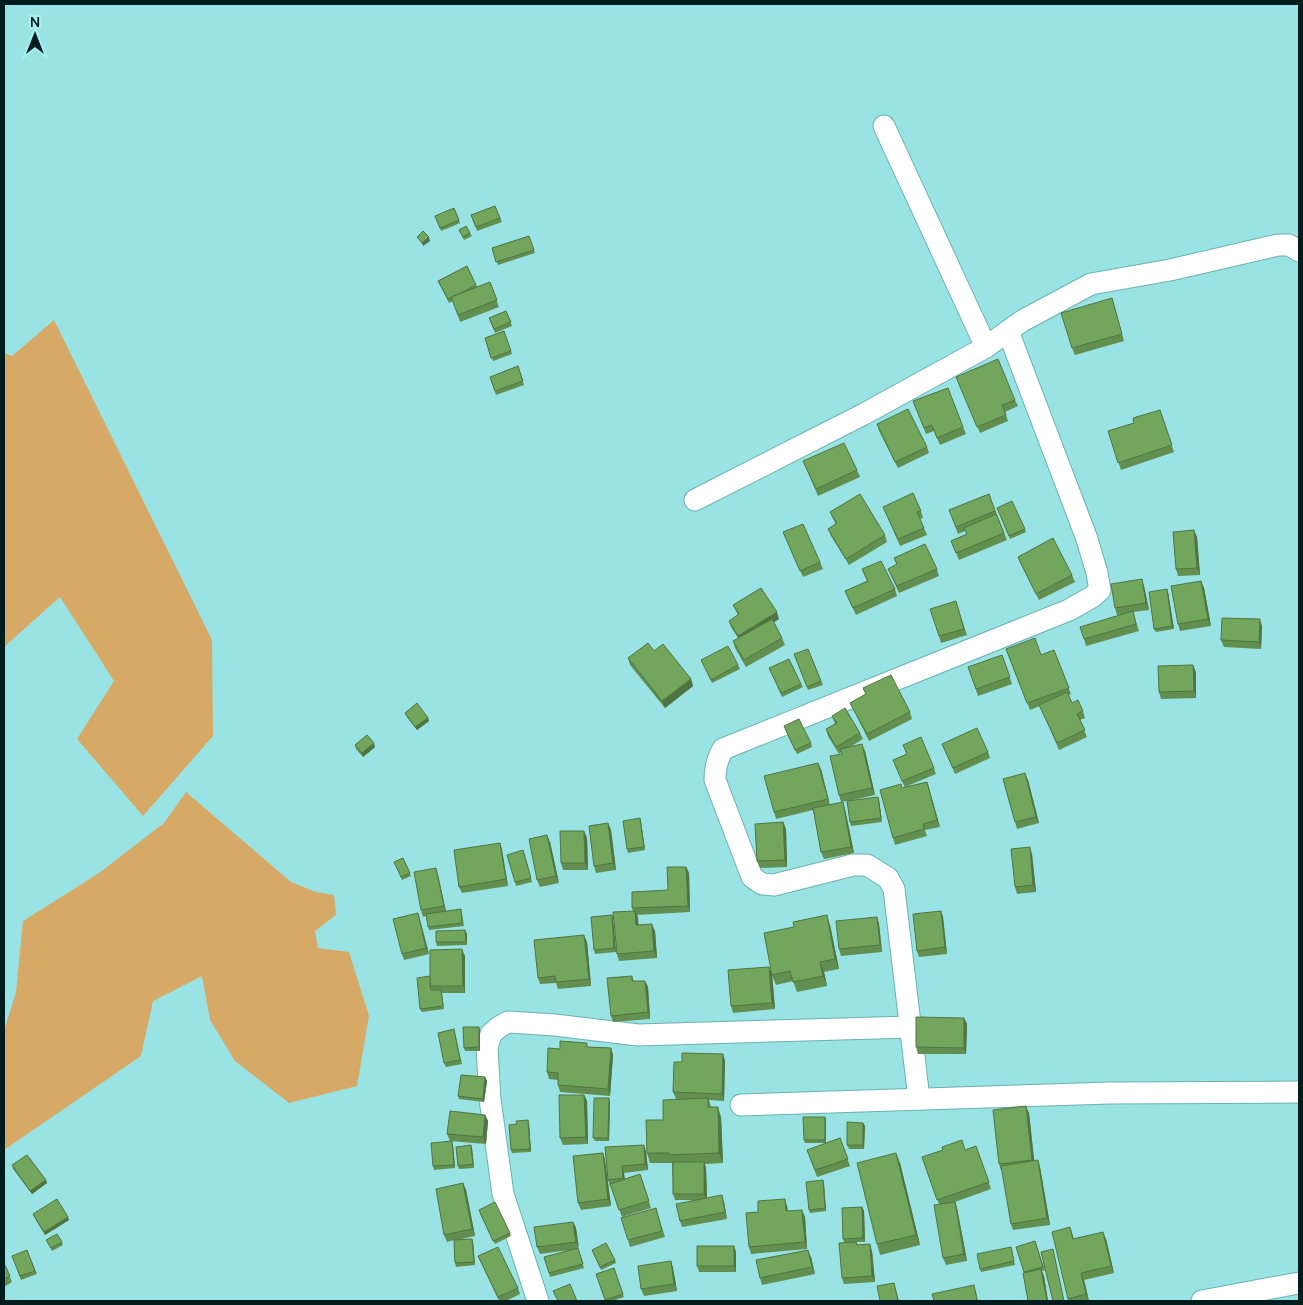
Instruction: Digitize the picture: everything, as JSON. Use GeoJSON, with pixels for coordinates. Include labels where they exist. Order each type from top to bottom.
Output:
{"type":"FeatureCollection","features":[{"type":"Feature","properties":{"kind":"street"},"geometry":{"type":"LineString","coordinates":[[884,126],[986,347]]}},
{"type":"Feature","properties":{"kind":"street"},"geometry":{"type":"LineString","coordinates":[[695,500],[864,414],[986,347],[1029,316],[1091,284],[1170,270],[1278,245],[1289,245],[1299,251]]}},
{"type":"Feature","properties":{"kind":"street"},"geometry":{"type":"LineString","coordinates":[[919,1099],[912,1027],[894,889],[888,878],[867,865],[853,865],[774,885],[762,884],[752,877],[715,780],[715,768],[722,748],[1069,610],[1092,597],[1100,590],[1098,573],[1087,539],[1008,331]]}},
{"type":"Feature","properties":{"kind":"street"},"geometry":{"type":"LineString","coordinates":[[538,1301],[503,1194],[493,1118],[487,1048],[491,1034],[499,1027],[508,1022],[554,1025],[638,1035],[912,1027]]}},
{"type":"Feature","properties":{"kind":"street"},"geometry":{"type":"LineString","coordinates":[[740,1105],[1110,1094],[1299,1092]]}},
{"type":"Feature","properties":{"kind":"street"},"geometry":{"type":"LineString","coordinates":[[1202,1301],[1299,1283]]}},
{"type":"Feature","properties":{"kind":"shaded area"},"geometry":{"type":"Polygon","coordinates":[[[54,320],[212,640],[213,736],[143,816],[77,739],[114,681],[60,597],[4,647],[4,353],[12,356],[54,320]]]}},
{"type":"Feature","properties":{"kind":"shaded area"},"geometry":{"type":"Polygon","coordinates":[[[186,792],[291,882],[316,892],[334,895],[336,915],[315,931],[318,948],[349,952],[369,1016],[357,1086],[289,1103],[235,1061],[210,1020],[202,976],[153,1001],[141,1056],[4,1150],[4,1031],[16,992],[23,921],[99,873],[164,823],[186,792]]]}},
{"type":"Feature","properties":{"kind":"building"},"geometry":{"type":"Polygon","coordinates":[[[495,206],[500,218],[476,227],[471,215],[495,206]]]}},
{"type":"Feature","properties":{"kind":"building"},"geometry":{"type":"Polygon","coordinates":[[[454,208],[459,220],[440,228],[435,216],[454,208]]]}},
{"type":"Feature","properties":{"kind":"building"},"geometry":{"type":"Polygon","coordinates":[[[466,226],[470,233],[463,237],[459,230],[466,226]]]}},
{"type":"Feature","properties":{"kind":"building"},"geometry":{"type":"Polygon","coordinates":[[[423,231],[429,237],[422,243],[417,237],[423,231]]]}},
{"type":"Feature","properties":{"kind":"building"},"geometry":{"type":"Polygon","coordinates":[[[529,236],[534,250],[496,262],[492,248],[529,236]]]}},
{"type":"Feature","properties":{"kind":"building"},"geometry":{"type":"Polygon","coordinates":[[[467,266],[476,285],[448,299],[438,281],[467,266]]]}},
{"type":"Feature","properties":{"kind":"building"},"geometry":{"type":"Polygon","coordinates":[[[490,282],[497,300],[458,315],[451,297],[490,282]]]}},
{"type":"Feature","properties":{"kind":"building"},"geometry":{"type":"Polygon","coordinates":[[[1112,298],[1122,334],[1072,348],[1061,313],[1112,298]]]}},
{"type":"Feature","properties":{"kind":"building"},"geometry":{"type":"Polygon","coordinates":[[[506,311],[511,322],[494,329],[489,318],[506,311]]]}},
{"type":"Feature","properties":{"kind":"building"},"geometry":{"type":"Polygon","coordinates":[[[504,331],[511,351],[491,358],[485,338],[504,331]]]}},
{"type":"Feature","properties":{"kind":"building"},"geometry":{"type":"Polygon","coordinates":[[[998,359],[1015,400],[1002,405],[1006,415],[977,427],[956,377],[998,359]]]}},
{"type":"Feature","properties":{"kind":"building"},"geometry":{"type":"Polygon","coordinates":[[[518,366],[523,381],[495,391],[490,377],[518,366]]]}},
{"type":"Feature","properties":{"kind":"building"},"geometry":{"type":"Polygon","coordinates":[[[948,388],[963,427],[937,438],[932,425],[924,428],[913,401],[948,388]]]}},
{"type":"Feature","properties":{"kind":"building"},"geometry":{"type":"Polygon","coordinates":[[[908,409],[927,447],[895,462],[877,424],[908,409]]]}},
{"type":"Feature","properties":{"kind":"building"},"geometry":{"type":"Polygon","coordinates":[[[1160,410],[1172,445],[1118,463],[1108,431],[1134,423],[1133,418],[1160,410]]]}},
{"type":"Feature","properties":{"kind":"building"},"geometry":{"type":"Polygon","coordinates":[[[844,443],[857,470],[816,489],[803,461],[844,443]]]}},
{"type":"Feature","properties":{"kind":"building"},"geometry":{"type":"Polygon","coordinates":[[[913,493],[921,511],[917,512],[924,528],[898,539],[883,507],[913,493]]]}},
{"type":"Feature","properties":{"kind":"building"},"geometry":{"type":"Polygon","coordinates":[[[860,494],[885,535],[846,559],[828,529],[837,523],[830,512],[860,494]]]}},
{"type":"Feature","properties":{"kind":"building"},"geometry":{"type":"Polygon","coordinates":[[[989,494],[995,511],[956,527],[949,510],[989,494]]]}},
{"type":"Feature","properties":{"kind":"building"},"geometry":{"type":"Polygon","coordinates":[[[1012,501],[1025,529],[1009,536],[997,508],[1012,501]]]}},
{"type":"Feature","properties":{"kind":"building"},"geometry":{"type":"Polygon","coordinates":[[[996,514],[1004,533],[956,553],[951,541],[967,534],[964,528],[996,514]]]}},
{"type":"Feature","properties":{"kind":"building"},"geometry":{"type":"Polygon","coordinates":[[[803,524],[820,562],[800,571],[783,532],[803,524]]]}},
{"type":"Feature","properties":{"kind":"building"},"geometry":{"type":"Polygon","coordinates":[[[1194,530],[1197,568],[1176,569],[1173,532],[1194,530]]]}},
{"type":"Feature","properties":{"kind":"building"},"geometry":{"type":"Polygon","coordinates":[[[1053,538],[1072,575],[1036,594],[1018,557],[1053,538]]]}},
{"type":"Feature","properties":{"kind":"building"},"geometry":{"type":"Polygon","coordinates":[[[925,544],[937,569],[897,586],[888,569],[897,564],[894,558],[925,544]]]}},
{"type":"Feature","properties":{"kind":"building"},"geometry":{"type":"Polygon","coordinates":[[[881,561],[895,589],[853,608],[845,591],[868,581],[862,569],[881,561]]]}},
{"type":"Feature","properties":{"kind":"building"},"geometry":{"type":"Polygon","coordinates":[[[1142,579],[1146,603],[1115,608],[1111,584],[1142,579]]]}},
{"type":"Feature","properties":{"kind":"building"},"geometry":{"type":"Polygon","coordinates":[[[1201,581],[1208,619],[1178,624],[1171,586],[1201,581]]]}},
{"type":"Feature","properties":{"kind":"building"},"geometry":{"type":"Polygon","coordinates":[[[761,588],[777,612],[738,636],[729,621],[739,614],[733,605],[761,588]]]}},
{"type":"Feature","properties":{"kind":"building"},"geometry":{"type":"Polygon","coordinates":[[[1167,589],[1172,626],[1154,629],[1149,592],[1167,589]]]}},
{"type":"Feature","properties":{"kind":"building"},"geometry":{"type":"Polygon","coordinates":[[[956,601],[964,629],[939,636],[930,609],[956,601]]]}},
{"type":"Feature","properties":{"kind":"building"},"geometry":{"type":"Polygon","coordinates":[[[1133,611],[1136,624],[1084,639],[1080,627],[1133,611]]]}},
{"type":"Feature","properties":{"kind":"building"},"geometry":{"type":"Polygon","coordinates":[[[1222,618],[1260,619],[1259,642],[1221,640],[1222,618]]]}},
{"type":"Feature","properties":{"kind":"building"},"geometry":{"type":"Polygon","coordinates":[[[772,619],[782,638],[744,660],[733,641],[772,619]]]}},
{"type":"Feature","properties":{"kind":"building"},"geometry":{"type":"Polygon","coordinates":[[[1035,638],[1041,655],[1054,650],[1069,688],[1027,703],[1006,649],[1035,638]]]}},
{"type":"Feature","properties":{"kind":"building"},"geometry":{"type":"Polygon","coordinates":[[[648,643],[654,651],[663,644],[691,679],[662,701],[628,658],[648,643]]]}},
{"type":"Feature","properties":{"kind":"building"},"geometry":{"type":"Polygon","coordinates":[[[728,646],[738,665],[711,680],[701,660],[728,646]]]}},
{"type":"Feature","properties":{"kind":"building"},"geometry":{"type":"Polygon","coordinates":[[[808,649],[821,681],[807,687],[794,654],[808,649]]]}},
{"type":"Feature","properties":{"kind":"building"},"geometry":{"type":"Polygon","coordinates":[[[1002,655],[1010,677],[976,689],[968,667],[1002,655]]]}},
{"type":"Feature","properties":{"kind":"building"},"geometry":{"type":"Polygon","coordinates":[[[789,659],[801,684],[781,693],[769,668],[789,659]]]}},
{"type":"Feature","properties":{"kind":"building"},"geometry":{"type":"Polygon","coordinates":[[[1193,665],[1194,691],[1159,692],[1158,666],[1193,665]]]}},
{"type":"Feature","properties":{"kind":"building"},"geometry":{"type":"Polygon","coordinates":[[[891,675],[910,712],[867,734],[850,703],[866,694],[863,688],[891,675]]]}},
{"type":"Feature","properties":{"kind":"building"},"geometry":{"type":"Polygon","coordinates":[[[1067,692],[1072,703],[1078,700],[1083,711],[1077,714],[1085,730],[1057,743],[1039,705],[1067,692]]]}},
{"type":"Feature","properties":{"kind":"building"},"geometry":{"type":"Polygon","coordinates":[[[417,703],[428,718],[415,727],[405,713],[417,703]]]}},
{"type":"Feature","properties":{"kind":"building"},"geometry":{"type":"Polygon","coordinates":[[[845,708],[860,733],[836,747],[826,729],[837,723],[832,716],[845,708]]]}},
{"type":"Feature","properties":{"kind":"building"},"geometry":{"type":"Polygon","coordinates":[[[799,719],[811,743],[795,750],[784,726],[799,719]]]}},
{"type":"Feature","properties":{"kind":"building"},"geometry":{"type":"Polygon","coordinates":[[[977,728],[988,752],[953,768],[942,744],[977,728]]]}},
{"type":"Feature","properties":{"kind":"building"},"geometry":{"type":"Polygon","coordinates":[[[367,735],[374,743],[362,753],[355,745],[367,735]]]}},
{"type":"Feature","properties":{"kind":"building"},"geometry":{"type":"Polygon","coordinates":[[[921,737],[934,768],[902,781],[893,760],[907,754],[903,745],[921,737]]]}},
{"type":"Feature","properties":{"kind":"building"},"geometry":{"type":"Polygon","coordinates":[[[862,744],[872,788],[839,795],[830,756],[842,754],[840,749],[862,744]]]}},
{"type":"Feature","properties":{"kind":"building"},"geometry":{"type":"Polygon","coordinates":[[[818,763],[828,799],[774,812],[764,776],[818,763]]]}},
{"type":"Feature","properties":{"kind":"building"},"geometry":{"type":"Polygon","coordinates":[[[1025,773],[1036,817],[1015,822],[1003,779],[1025,773]]]}},
{"type":"Feature","properties":{"kind":"building"},"geometry":{"type":"Polygon","coordinates":[[[927,782],[937,820],[923,824],[924,829],[893,838],[880,790],[901,784],[902,788],[927,782]]]}},
{"type":"Feature","properties":{"kind":"building"},"geometry":{"type":"Polygon","coordinates":[[[878,797],[881,818],[850,822],[847,801],[878,797]]]}},
{"type":"Feature","properties":{"kind":"building"},"geometry":{"type":"Polygon","coordinates":[[[843,802],[851,847],[821,852],[813,808],[843,802]]]}},
{"type":"Feature","properties":{"kind":"building"},"geometry":{"type":"Polygon","coordinates":[[[640,818],[644,847],[627,849],[623,821],[640,818]]]}},
{"type":"Feature","properties":{"kind":"building"},"geometry":{"type":"Polygon","coordinates":[[[783,822],[785,860],[757,861],[755,824],[783,822]]]}},
{"type":"Feature","properties":{"kind":"building"},"geometry":{"type":"Polygon","coordinates":[[[608,823],[613,863],[594,866],[589,826],[608,823]]]}},
{"type":"Feature","properties":{"kind":"building"},"geometry":{"type":"Polygon","coordinates":[[[560,831],[584,831],[585,863],[561,863],[560,831]]]}},
{"type":"Feature","properties":{"kind":"building"},"geometry":{"type":"Polygon","coordinates":[[[547,835],[556,876],[537,880],[529,839],[547,835]]]}},
{"type":"Feature","properties":{"kind":"building"},"geometry":{"type":"Polygon","coordinates":[[[500,843],[506,879],[459,887],[454,850],[500,843]]]}},
{"type":"Feature","properties":{"kind":"building"},"geometry":{"type":"Polygon","coordinates":[[[1030,847],[1033,885],[1015,887],[1011,849],[1030,847]]]}},
{"type":"Feature","properties":{"kind":"building"},"geometry":{"type":"Polygon","coordinates":[[[523,850],[531,878],[515,882],[507,855],[523,850]]]}},
{"type":"Feature","properties":{"kind":"building"},"geometry":{"type":"Polygon","coordinates":[[[403,858],[410,873],[401,877],[394,862],[403,858]]]}},
{"type":"Feature","properties":{"kind":"building"},"geometry":{"type":"Polygon","coordinates":[[[667,867],[686,867],[688,906],[632,908],[632,892],[668,890],[667,867]]]}},
{"type":"Feature","properties":{"kind":"building"},"geometry":{"type":"Polygon","coordinates":[[[436,868],[444,906],[421,910],[414,872],[436,868]]]}},
{"type":"Feature","properties":{"kind":"building"},"geometry":{"type":"Polygon","coordinates":[[[461,909],[462,923],[428,927],[426,914],[461,909]]]}},
{"type":"Feature","properties":{"kind":"building"},"geometry":{"type":"Polygon","coordinates":[[[635,911],[636,925],[652,924],[654,951],[617,954],[613,912],[635,911]]]}},
{"type":"Feature","properties":{"kind":"building"},"geometry":{"type":"Polygon","coordinates":[[[941,911],[945,947],[917,951],[913,914],[941,911]]]}},
{"type":"Feature","properties":{"kind":"building"},"geometry":{"type":"Polygon","coordinates":[[[418,913],[426,948],[402,954],[393,919],[418,913]]]}},
{"type":"Feature","properties":{"kind":"building"},"geometry":{"type":"Polygon","coordinates":[[[612,915],[614,948],[594,950],[591,917],[612,915]]]}},
{"type":"Feature","properties":{"kind":"building"},"geometry":{"type":"Polygon","coordinates":[[[827,915],[835,959],[820,962],[823,976],[793,982],[790,971],[772,975],[764,933],[794,927],[793,922],[827,915]]]}},
{"type":"Feature","properties":{"kind":"building"},"geometry":{"type":"Polygon","coordinates":[[[877,917],[880,945],[839,949],[836,921],[877,917]]]}},
{"type":"Feature","properties":{"kind":"building"},"geometry":{"type":"Polygon","coordinates":[[[465,930],[466,942],[436,942],[436,931],[465,930]]]}},
{"type":"Feature","properties":{"kind":"building"},"geometry":{"type":"Polygon","coordinates":[[[584,935],[589,979],[556,982],[555,976],[538,978],[534,940],[584,935]]]}},
{"type":"Feature","properties":{"kind":"building"},"geometry":{"type":"Polygon","coordinates":[[[462,949],[463,986],[430,986],[430,950],[462,949]]]}},
{"type":"Feature","properties":{"kind":"building"},"geometry":{"type":"Polygon","coordinates":[[[769,967],[772,1003],[731,1006],[728,970],[769,967]]]}},
{"type":"Feature","properties":{"kind":"building"},"geometry":{"type":"Polygon","coordinates":[[[430,976],[431,990],[441,990],[443,1006],[420,1009],[417,978],[430,976]]]}},
{"type":"Feature","properties":{"kind":"building"},"geometry":{"type":"Polygon","coordinates":[[[632,976],[632,981],[645,981],[648,1012],[611,1016],[607,978],[632,976]]]}},
{"type":"Feature","properties":{"kind":"building"},"geometry":{"type":"Polygon","coordinates":[[[916,1017],[964,1018],[964,1048],[916,1047],[916,1017]]]}},
{"type":"Feature","properties":{"kind":"building"},"geometry":{"type":"Polygon","coordinates":[[[463,1027],[479,1027],[479,1047],[464,1048],[463,1027]]]}},
{"type":"Feature","properties":{"kind":"building"},"geometry":{"type":"Polygon","coordinates":[[[454,1029],[460,1060],[444,1063],[438,1033],[454,1029]]]}},
{"type":"Feature","properties":{"kind":"building"},"geometry":{"type":"Polygon","coordinates":[[[560,1041],[587,1043],[587,1047],[611,1048],[608,1089],[558,1085],[558,1073],[547,1072],[548,1048],[560,1049],[560,1041]]]}},
{"type":"Feature","properties":{"kind":"building"},"geometry":{"type":"Polygon","coordinates":[[[682,1053],[723,1054],[722,1094],[673,1092],[674,1062],[682,1062],[682,1053]]]}},
{"type":"Feature","properties":{"kind":"building"},"geometry":{"type":"Polygon","coordinates":[[[461,1075],[485,1077],[483,1099],[458,1096],[461,1075]]]}},
{"type":"Feature","properties":{"kind":"building"},"geometry":{"type":"Polygon","coordinates":[[[559,1095],[584,1095],[586,1137],[560,1138],[559,1095]]]}},
{"type":"Feature","properties":{"kind":"building"},"geometry":{"type":"Polygon","coordinates":[[[594,1098],[609,1098],[608,1138],[593,1138],[594,1098]]]}},
{"type":"Feature","properties":{"kind":"building"},"geometry":{"type":"Polygon","coordinates":[[[708,1098],[708,1107],[718,1107],[719,1153],[669,1155],[669,1153],[647,1153],[646,1120],[663,1120],[663,1100],[708,1098]]]}},
{"type":"Feature","properties":{"kind":"building"},"geometry":{"type":"Polygon","coordinates":[[[1026,1106],[1032,1160],[999,1164],[993,1110],[1026,1106]]]}},
{"type":"Feature","properties":{"kind":"building"},"geometry":{"type":"Polygon","coordinates":[[[450,1111],[485,1115],[483,1137],[447,1134],[450,1111]]]}},
{"type":"Feature","properties":{"kind":"building"},"geometry":{"type":"Polygon","coordinates":[[[803,1117],[825,1117],[825,1140],[804,1140],[803,1117]]]}},
{"type":"Feature","properties":{"kind":"building"},"geometry":{"type":"Polygon","coordinates":[[[528,1120],[530,1149],[511,1150],[509,1125],[517,1124],[516,1121],[528,1120]]]}},
{"type":"Feature","properties":{"kind":"building"},"geometry":{"type":"Polygon","coordinates":[[[847,1122],[863,1123],[863,1145],[847,1145],[847,1122]]]}},
{"type":"Feature","properties":{"kind":"building"},"geometry":{"type":"Polygon","coordinates":[[[840,1138],[848,1159],[815,1170],[807,1150],[840,1138]]]}},
{"type":"Feature","properties":{"kind":"building"},"geometry":{"type":"Polygon","coordinates":[[[962,1140],[965,1150],[976,1146],[989,1182],[937,1200],[922,1157],[943,1150],[942,1147],[962,1140]]]}},
{"type":"Feature","properties":{"kind":"building"},"geometry":{"type":"Polygon","coordinates":[[[452,1141],[454,1165],[433,1166],[431,1143],[452,1141]]]}},
{"type":"Feature","properties":{"kind":"building"},"geometry":{"type":"Polygon","coordinates":[[[471,1145],[473,1164],[458,1166],[456,1147],[471,1145]]]}},
{"type":"Feature","properties":{"kind":"building"},"geometry":{"type":"Polygon","coordinates":[[[644,1145],[645,1164],[622,1166],[623,1178],[608,1180],[605,1147],[644,1145]]]}},
{"type":"Feature","properties":{"kind":"building"},"geometry":{"type":"Polygon","coordinates":[[[603,1153],[608,1199],[578,1203],[573,1156],[603,1153]]]}},
{"type":"Feature","properties":{"kind":"building"},"geometry":{"type":"Polygon","coordinates":[[[896,1153],[916,1235],[877,1244],[857,1163],[896,1153]]]}},
{"type":"Feature","properties":{"kind":"building"},"geometry":{"type":"Polygon","coordinates":[[[27,1155],[46,1180],[30,1191],[12,1165],[27,1155]]]}},
{"type":"Feature","properties":{"kind":"building"},"geometry":{"type":"Polygon","coordinates":[[[1038,1160],[1047,1218],[1011,1224],[1001,1166],[1038,1160]]]}},
{"type":"Feature","properties":{"kind":"building"},"geometry":{"type":"Polygon","coordinates":[[[673,1162],[704,1162],[704,1194],[673,1194],[673,1162]]]}},
{"type":"Feature","properties":{"kind":"building"},"geometry":{"type":"Polygon","coordinates":[[[640,1174],[649,1201],[619,1210],[610,1184],[640,1174]]]}},
{"type":"Feature","properties":{"kind":"building"},"geometry":{"type":"Polygon","coordinates":[[[823,1180],[825,1208],[809,1210],[806,1182],[823,1180]]]}},
{"type":"Feature","properties":{"kind":"building"},"geometry":{"type":"Polygon","coordinates":[[[463,1183],[472,1229],[444,1235],[436,1189],[463,1183]]]}},
{"type":"Feature","properties":{"kind":"building"},"geometry":{"type":"Polygon","coordinates":[[[722,1195],[725,1212],[680,1221],[676,1204],[722,1195]]]}},
{"type":"Feature","properties":{"kind":"building"},"geometry":{"type":"Polygon","coordinates":[[[57,1199],[68,1217],[44,1232],[33,1214],[57,1199]]]}},
{"type":"Feature","properties":{"kind":"building"},"geometry":{"type":"Polygon","coordinates":[[[785,1199],[786,1211],[802,1210],[805,1242],[749,1247],[746,1213],[758,1212],[758,1201],[785,1199]]]}},
{"type":"Feature","properties":{"kind":"building"},"geometry":{"type":"Polygon","coordinates":[[[495,1202],[510,1233],[493,1241],[479,1210],[495,1202]]]}},
{"type":"Feature","properties":{"kind":"building"},"geometry":{"type":"Polygon","coordinates":[[[955,1202],[964,1254],[943,1258],[934,1205],[955,1202]]]}},
{"type":"Feature","properties":{"kind":"building"},"geometry":{"type":"Polygon","coordinates":[[[862,1207],[863,1238],[843,1239],[842,1208],[862,1207]]]}},
{"type":"Feature","properties":{"kind":"building"},"geometry":{"type":"Polygon","coordinates":[[[656,1208],[662,1231],[628,1240],[621,1218],[656,1208]]]}},
{"type":"Feature","properties":{"kind":"building"},"geometry":{"type":"Polygon","coordinates":[[[573,1222],[576,1242],[537,1247],[534,1227],[573,1222]]]}},
{"type":"Feature","properties":{"kind":"building"},"geometry":{"type":"Polygon","coordinates":[[[1070,1227],[1073,1239],[1103,1232],[1111,1266],[1081,1273],[1086,1294],[1068,1299],[1052,1232],[1070,1227]]]}},
{"type":"Feature","properties":{"kind":"building"},"geometry":{"type":"Polygon","coordinates":[[[57,1234],[62,1242],[51,1248],[46,1240],[57,1234]]]}},
{"type":"Feature","properties":{"kind":"building"},"geometry":{"type":"Polygon","coordinates":[[[472,1239],[474,1262],[455,1263],[454,1240],[472,1239]]]}},
{"type":"Feature","properties":{"kind":"building"},"geometry":{"type":"Polygon","coordinates":[[[1035,1241],[1043,1267],[1024,1272],[1016,1247],[1035,1241]]]}},
{"type":"Feature","properties":{"kind":"building"},"geometry":{"type":"Polygon","coordinates":[[[856,1242],[857,1245],[870,1244],[872,1276],[842,1278],[839,1243],[856,1242]]]}},
{"type":"Feature","properties":{"kind":"building"},"geometry":{"type":"Polygon","coordinates":[[[606,1243],[615,1260],[600,1267],[592,1250],[606,1243]]]}},
{"type":"Feature","properties":{"kind":"building"},"geometry":{"type":"Polygon","coordinates":[[[697,1246],[734,1246],[734,1266],[697,1266],[697,1246]]]}},
{"type":"Feature","properties":{"kind":"building"},"geometry":{"type":"Polygon","coordinates":[[[498,1247],[518,1288],[498,1297],[478,1256],[498,1247]]]}},
{"type":"Feature","properties":{"kind":"building"},"geometry":{"type":"Polygon","coordinates":[[[1011,1247],[1014,1261],[980,1269],[977,1254],[1011,1247]]]}},
{"type":"Feature","properties":{"kind":"building"},"geometry":{"type":"Polygon","coordinates":[[[578,1248],[583,1264],[549,1273],[544,1257],[578,1248]]]}},
{"type":"Feature","properties":{"kind":"building"},"geometry":{"type":"Polygon","coordinates":[[[1053,1249],[1064,1301],[1053,1301],[1041,1252],[1053,1249]]]}},
{"type":"Feature","properties":{"kind":"building"},"geometry":{"type":"Polygon","coordinates":[[[27,1250],[35,1271],[20,1276],[12,1256],[27,1250]]]}},
{"type":"Feature","properties":{"kind":"building"},"geometry":{"type":"Polygon","coordinates":[[[808,1250],[812,1267],[760,1278],[756,1260],[808,1250]]]}},
{"type":"Feature","properties":{"kind":"building"},"geometry":{"type":"Polygon","coordinates":[[[671,1261],[674,1284],[641,1289],[638,1266],[671,1261]]]}},
{"type":"Feature","properties":{"kind":"building"},"geometry":{"type":"Polygon","coordinates":[[[4,1263],[10,1276],[4,1279],[4,1263]]]}},
{"type":"Feature","properties":{"kind":"building"},"geometry":{"type":"Polygon","coordinates":[[[614,1268],[623,1294],[605,1300],[596,1274],[614,1268]]]}},
{"type":"Feature","properties":{"kind":"building"},"geometry":{"type":"Polygon","coordinates":[[[1041,1269],[1047,1301],[1028,1301],[1023,1273],[1041,1269]]]}},
{"type":"Feature","properties":{"kind":"building"},"geometry":{"type":"Polygon","coordinates":[[[894,1283],[898,1301],[880,1301],[877,1286],[894,1283]]]}},
{"type":"Feature","properties":{"kind":"building"},"geometry":{"type":"Polygon","coordinates":[[[570,1284],[577,1301],[558,1301],[553,1291],[570,1284]]]}},
{"type":"Feature","properties":{"kind":"building"},"geometry":{"type":"Polygon","coordinates":[[[974,1285],[977,1301],[934,1301],[932,1294],[974,1285]]]}}]}
